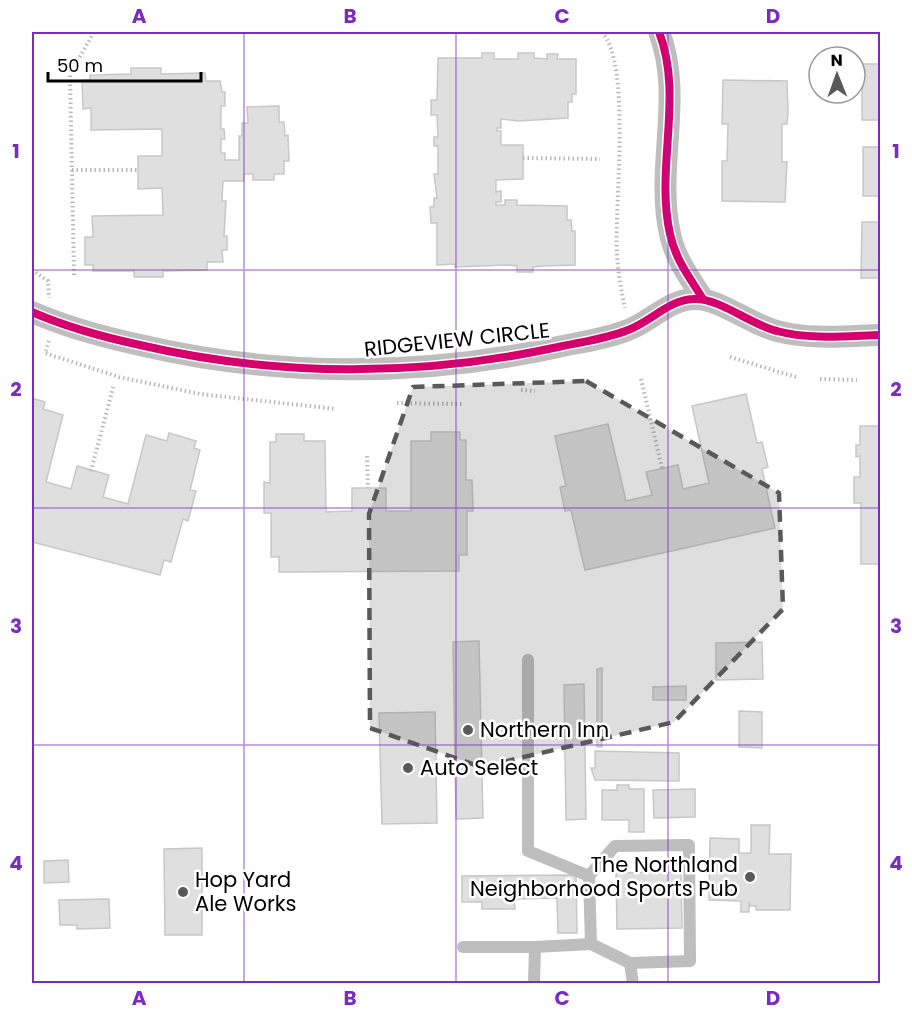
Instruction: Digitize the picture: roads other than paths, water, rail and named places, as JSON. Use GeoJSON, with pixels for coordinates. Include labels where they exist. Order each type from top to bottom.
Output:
{"type":"FeatureCollection","features":[{"type":"Feature","properties":{"kind":"street"},"geometry":{"type":"LineString","coordinates":[[659,32],[667,55],[669,76],[667,196],[670,234],[678,261],[703,299],[753,323],[787,333],[816,336],[880,335]]}},
{"type":"Feature","properties":{"kind":"street","name":"RIDGEVIEW CIRCLE"},"geometry":{"type":"LineString","coordinates":[[41,316],[171,352],[240,364],[348,369],[398,368],[554,348],[630,330],[674,304],[690,299],[703,299]]}},
{"type":"Feature","properties":{"kind":"lane"},"geometry":{"type":"LineString","coordinates":[[528,660],[528,850],[588,876]]}},
{"type":"Feature","properties":{"kind":"lane"},"geometry":{"type":"LineString","coordinates":[[463,947],[591,944],[630,963],[690,961],[689,845],[615,846],[588,876],[591,944]]}},
{"type":"Feature","properties":{"kind":"lane"},"geometry":{"type":"LineString","coordinates":[[534,984],[536,947]]}},
{"type":"Feature","properties":{"kind":"lane"},"geometry":{"type":"LineString","coordinates":[[630,963],[633,984]]}},
{"type":"Feature","properties":{"kind":"place","name":"Northern Inn"},"geometry":{"type":"Point","coordinates":[468,730]}},
{"type":"Feature","properties":{"kind":"place","name":"Auto Select"},"geometry":{"type":"Point","coordinates":[408,768]}},
{"type":"Feature","properties":{"kind":"place","name":"The Northland Neighborhood Sports Pub"},"geometry":{"type":"Point","coordinates":[750,877]}},
{"type":"Feature","properties":{"kind":"place","name":"Hop Yard Ale Works"},"geometry":{"type":"Point","coordinates":[183,892]}}]}
